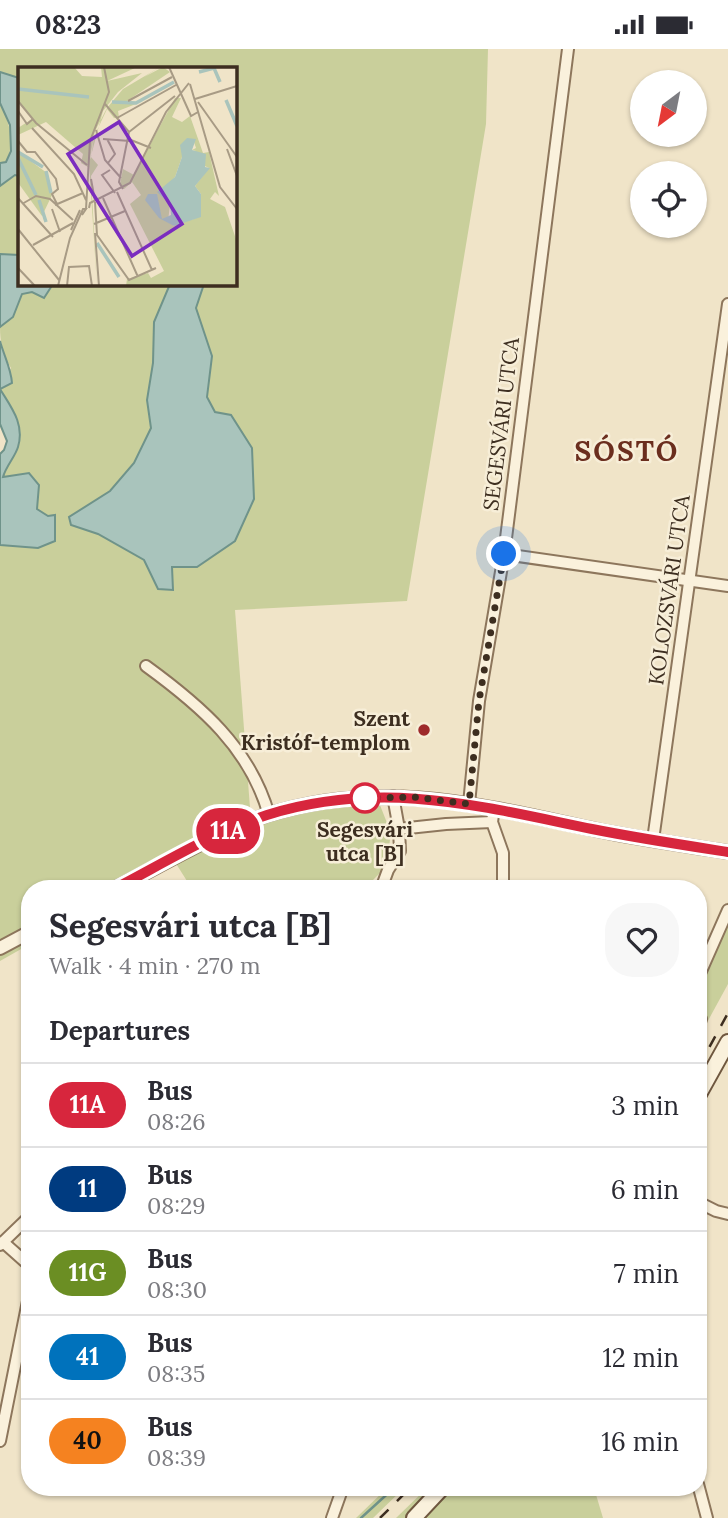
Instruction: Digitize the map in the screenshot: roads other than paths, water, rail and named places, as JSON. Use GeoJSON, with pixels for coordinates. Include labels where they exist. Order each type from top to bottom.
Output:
{"type":"FeatureCollection","features":[{"type":"Feature","properties":{"kind":"main road"},"geometry":{"type":"LineString","coordinates":[[707,1080],[728,1042]]}},
{"type":"Feature","properties":{"kind":"main road"},"geometry":{"type":"LineString","coordinates":[[414,1518],[435,1496]]}},
{"type":"Feature","properties":{"kind":"street","name":"SEGESVÁRI UTCA"},"geometry":{"type":"LineString","coordinates":[[469,804],[479,701],[504,554],[568,49]]}},
{"type":"Feature","properties":{"kind":"street","name":"KOLOZSVÁRI UTCA"},"geometry":{"type":"LineString","coordinates":[[653,840],[728,304]]}},
{"type":"Feature","properties":{"kind":"street"},"geometry":{"type":"LineString","coordinates":[[504,554],[728,586]]}},
{"type":"Feature","properties":{"kind":"street"},"geometry":{"type":"LineString","coordinates":[[146,666],[191,702],[236,747],[261,789],[269,815]]}},
{"type":"Feature","properties":{"kind":"street"},"geometry":{"type":"LineString","coordinates":[[384,880],[400,851],[393,796]]}},
{"type":"Feature","properties":{"kind":"street"},"geometry":{"type":"LineString","coordinates":[[132,880],[217,837],[269,815],[334,801],[393,796],[469,804],[493,815],[728,852]]}},
{"type":"Feature","properties":{"kind":"street"},"geometry":{"type":"LineString","coordinates":[[399,829],[493,815]]}},
{"type":"Feature","properties":{"kind":"street"},"geometry":{"type":"LineString","coordinates":[[493,815],[503,853],[503,880]]}},
{"type":"Feature","properties":{"kind":"street"},"geometry":{"type":"LineString","coordinates":[[707,958],[728,910]]}},
{"type":"Feature","properties":{"kind":"street"},"geometry":{"type":"LineString","coordinates":[[0,948],[21,937]]}},
{"type":"Feature","properties":{"kind":"street"},"geometry":{"type":"LineString","coordinates":[[707,1206],[728,1214]]}},
{"type":"Feature","properties":{"kind":"street"},"geometry":{"type":"LineString","coordinates":[[21,1225],[1,1244],[21,1259]]}},
{"type":"Feature","properties":{"kind":"street"},"geometry":{"type":"LineString","coordinates":[[0,1441],[21,1336]]}},
{"type":"Feature","properties":{"kind":"street"},"geometry":{"type":"LineString","coordinates":[[332,1518],[340,1496]]}},
{"type":"Feature","properties":{"kind":"street"},"geometry":{"type":"LineString","coordinates":[[701,1496],[707,1518]]}},
{"type":"Feature","properties":{"kind":"water"},"geometry":{"type":"Polygon","coordinates":[[[0,72],[18,78],[18,176],[15,175],[0,186],[0,163],[6,162],[11,151],[10,125],[0,103],[0,72]]]}},
{"type":"Feature","properties":{"kind":"water"},"geometry":{"type":"Polygon","coordinates":[[[0,254],[18,255],[18,285],[52,285],[44,298],[32,292],[22,294],[13,317],[0,327],[0,254]]]}},
{"type":"Feature","properties":{"kind":"water"},"geometry":{"type":"Polygon","coordinates":[[[170,285],[204,285],[196,308],[212,356],[207,397],[215,412],[231,415],[252,448],[254,499],[235,541],[197,567],[172,567],[173,590],[158,589],[144,560],[98,534],[71,525],[69,517],[110,491],[134,463],[151,428],[147,400],[153,363],[154,322],[170,285]]]}},
{"type":"Feature","properties":{"kind":"water"},"geometry":{"type":"Polygon","coordinates":[[[0,341],[12,383],[0,389],[0,341]]]}},
{"type":"Feature","properties":{"kind":"water"},"geometry":{"type":"Polygon","coordinates":[[[0,389],[16,416],[20,431],[18,447],[3,477],[29,473],[39,485],[37,509],[48,516],[55,515],[55,541],[38,548],[0,545],[0,454],[7,441],[0,424],[0,389]]]}},
{"type":"Feature","properties":{"kind":"waterway"},"geometry":{"type":"LineString","coordinates":[[361,1518],[385,1496]]}},
{"type":"Feature","properties":{"kind":"railway"},"geometry":{"type":"LineString","coordinates":[[707,1052],[728,1013]]}},
{"type":"Feature","properties":{"kind":"railway"},"geometry":{"type":"LineString","coordinates":[[380,1518],[402,1496]]}},
{"type":"Feature","properties":{"kind":"place","name":"Szent Kristóf-templom"},"geometry":{"type":"Point","coordinates":[424,730]}},
{"type":"Feature","properties":{"kind":"place","name":"Segesvári utca [B]"},"geometry":{"type":"Point","coordinates":[365,798]}},
{"type":"Feature","properties":{"kind":"district","name":"SÓSTÓ"},"geometry":{"type":"Point","coordinates":[627,451]}}]}
